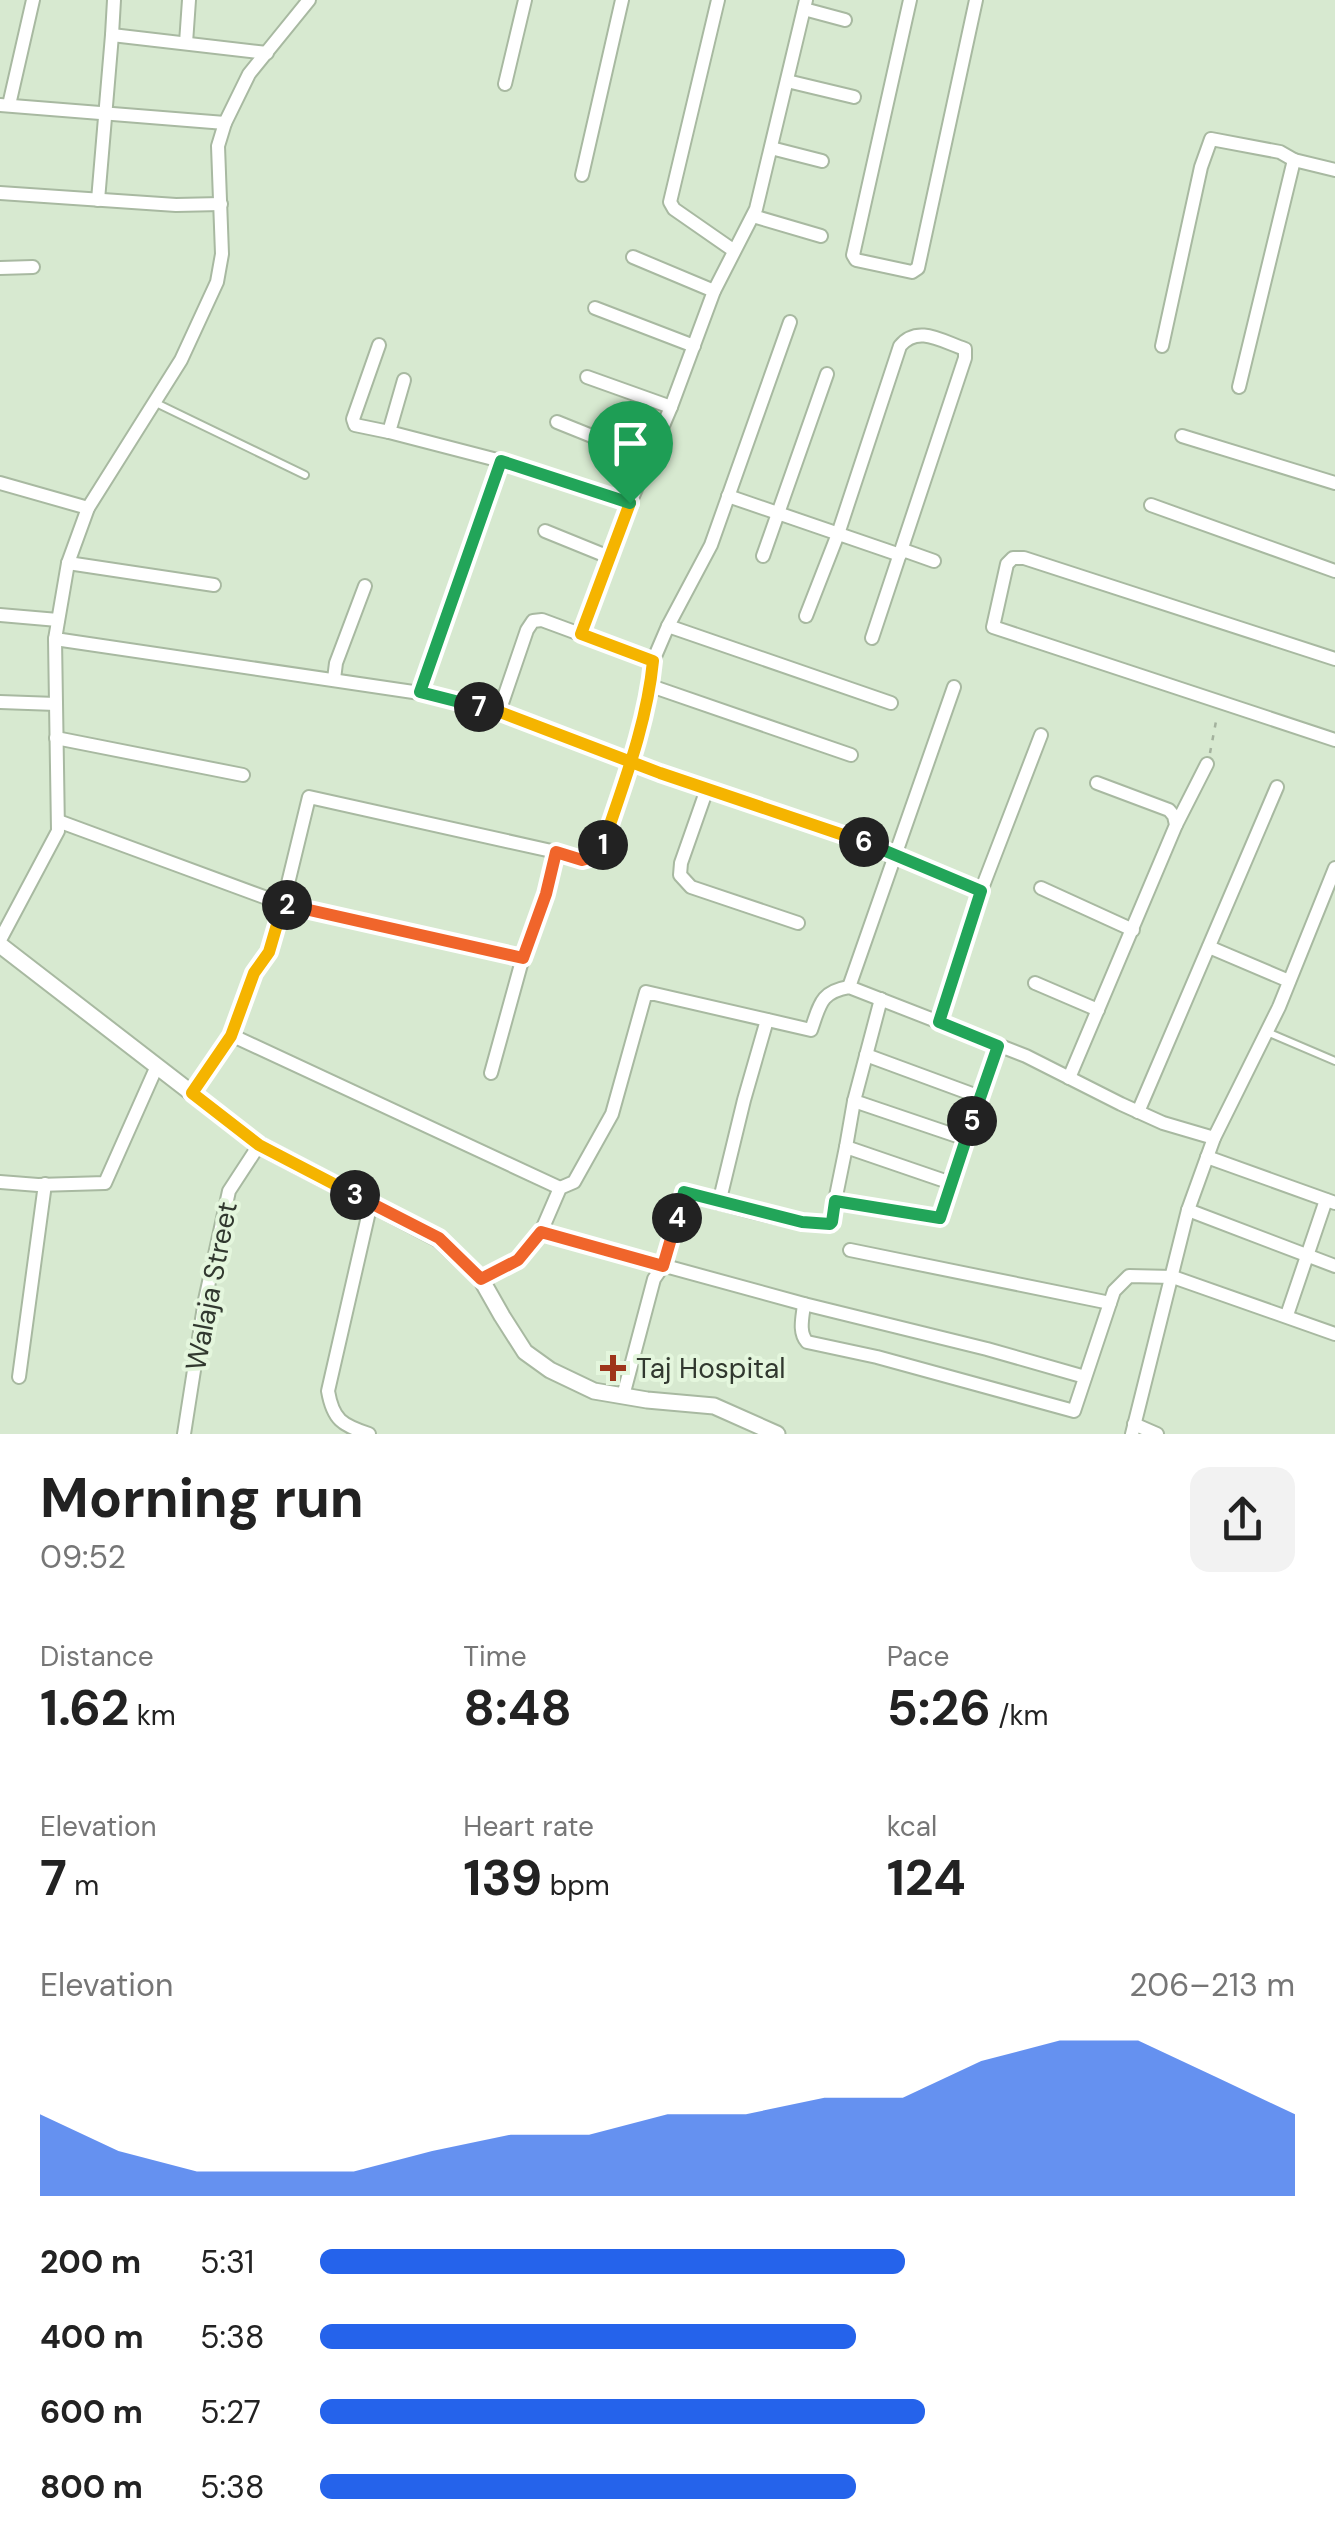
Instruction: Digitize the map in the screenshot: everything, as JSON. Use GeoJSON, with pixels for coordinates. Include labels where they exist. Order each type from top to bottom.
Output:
{"type":"FeatureCollection","features":[{"type":"Feature","properties":{"kind":"street"},"geometry":{"type":"LineString","coordinates":[[33,0],[4,105],[225,123]]}},
{"type":"Feature","properties":{"kind":"street"},"geometry":{"type":"LineString","coordinates":[[98,200],[114,0]]}},
{"type":"Feature","properties":{"kind":"street"},"geometry":{"type":"LineString","coordinates":[[186,43],[189,0]]}},
{"type":"Feature","properties":{"kind":"street"},"geometry":{"type":"LineString","coordinates":[[309,0],[249,74],[225,123],[218,146],[222,254],[218,282],[181,360],[88,508],[68,563],[55,639],[58,831],[0,943],[259,1145],[439,1238],[481,1279],[526,1352],[550,1370],[594,1391],[714,1406],[777,1434]]}},
{"type":"Feature","properties":{"kind":"street"},"geometry":{"type":"LineString","coordinates":[[505,84],[526,0]]}},
{"type":"Feature","properties":{"kind":"street"},"geometry":{"type":"LineString","coordinates":[[582,175],[622,0]]}},
{"type":"Feature","properties":{"kind":"street"},"geometry":{"type":"LineString","coordinates":[[718,0],[670,202],[674,209],[733,250]]}},
{"type":"Feature","properties":{"kind":"street"},"geometry":{"type":"LineString","coordinates":[[910,0],[853,255],[856,260],[912,272],[918,268],[976,0]]}},
{"type":"Feature","properties":{"kind":"street"},"geometry":{"type":"LineString","coordinates":[[581,634],[714,291],[753,216],[805,4],[844,20]]}},
{"type":"Feature","properties":{"kind":"street"},"geometry":{"type":"LineString","coordinates":[[112,34],[267,52]]}},
{"type":"Feature","properties":{"kind":"street"},"geometry":{"type":"LineString","coordinates":[[786,81],[854,96]]}},
{"type":"Feature","properties":{"kind":"street"},"geometry":{"type":"LineString","coordinates":[[1162,346],[1200,168],[1211,139],[1280,152],[1294,160],[1335,170]]}},
{"type":"Feature","properties":{"kind":"street"},"geometry":{"type":"LineString","coordinates":[[770,148],[822,161]]}},
{"type":"Feature","properties":{"kind":"street"},"geometry":{"type":"LineString","coordinates":[[1239,387],[1294,160]]}},
{"type":"Feature","properties":{"kind":"street"},"geometry":{"type":"LineString","coordinates":[[0,193],[176,205],[221,204]]}},
{"type":"Feature","properties":{"kind":"street"},"geometry":{"type":"LineString","coordinates":[[753,216],[821,236]]}},
{"type":"Feature","properties":{"kind":"street"},"geometry":{"type":"LineString","coordinates":[[633,258],[714,291]]}},
{"type":"Feature","properties":{"kind":"street"},"geometry":{"type":"LineString","coordinates":[[0,268],[32,267]]}},
{"type":"Feature","properties":{"kind":"street"},"geometry":{"type":"LineString","coordinates":[[596,308],[694,346]]}},
{"type":"Feature","properties":{"kind":"street"},"geometry":{"type":"LineString","coordinates":[[192,1093],[231,1036],[254,973],[269,952],[309,797],[582,860],[600,855],[631,762],[653,661],[711,545],[790,322]]}},
{"type":"Feature","properties":{"kind":"street"},"geometry":{"type":"LineString","coordinates":[[806,616],[838,534],[900,346],[909,337],[925,335],[965,349],[964,363],[872,638]]}},
{"type":"Feature","properties":{"kind":"street"},"geometry":{"type":"LineString","coordinates":[[379,345],[353,419],[355,425],[501,461],[630,503]]}},
{"type":"Feature","properties":{"kind":"street"},"geometry":{"type":"LineString","coordinates":[[762,556],[827,374]]}},
{"type":"Feature","properties":{"kind":"street"},"geometry":{"type":"LineString","coordinates":[[587,378],[670,407]]}},
{"type":"Feature","properties":{"kind":"street"},"geometry":{"type":"LineString","coordinates":[[389,432],[404,380]]}},
{"type":"Feature","properties":{"kind":"street"},"geometry":{"type":"LineString","coordinates":[[557,422],[650,460]]}},
{"type":"Feature","properties":{"kind":"street"},"geometry":{"type":"LineString","coordinates":[[1182,436],[1335,483]]}},
{"type":"Feature","properties":{"kind":"street"},"geometry":{"type":"LineString","coordinates":[[420,692],[501,461]]}},
{"type":"Feature","properties":{"kind":"street"},"geometry":{"type":"LineString","coordinates":[[0,482],[88,508]]}},
{"type":"Feature","properties":{"kind":"street"},"geometry":{"type":"LineString","coordinates":[[728,496],[900,555],[903,550]]}},
{"type":"Feature","properties":{"kind":"street"},"geometry":{"type":"LineString","coordinates":[[1151,505],[1335,571]]}},
{"type":"Feature","properties":{"kind":"street"},"geometry":{"type":"LineString","coordinates":[[545,530],[609,558]]}},
{"type":"Feature","properties":{"kind":"street"},"geometry":{"type":"LineString","coordinates":[[903,550],[934,560]]}},
{"type":"Feature","properties":{"kind":"street"},"geometry":{"type":"LineString","coordinates":[[1335,660],[1024,558],[1013,558],[1008,564],[993,627],[1335,740]]}},
{"type":"Feature","properties":{"kind":"street"},"geometry":{"type":"LineString","coordinates":[[68,563],[214,585]]}},
{"type":"Feature","properties":{"kind":"street"},"geometry":{"type":"LineString","coordinates":[[334,679],[336,662],[365,586]]}},
{"type":"Feature","properties":{"kind":"street"},"geometry":{"type":"LineString","coordinates":[[0,615],[58,620]]}},
{"type":"Feature","properties":{"kind":"street"},"geometry":{"type":"LineString","coordinates":[[500,712],[533,621],[542,620],[653,661]]}},
{"type":"Feature","properties":{"kind":"street"},"geometry":{"type":"LineString","coordinates":[[668,626],[891,703]]}},
{"type":"Feature","properties":{"kind":"street"},"geometry":{"type":"LineString","coordinates":[[55,639],[420,692],[500,712],[631,762],[862,841],[981,891]]}},
{"type":"Feature","properties":{"kind":"street"},"geometry":{"type":"LineString","coordinates":[[650,686],[851,755]]}},
{"type":"Feature","properties":{"kind":"street"},"geometry":{"type":"LineString","coordinates":[[849,987],[954,687]]}},
{"type":"Feature","properties":{"kind":"street"},"geometry":{"type":"LineString","coordinates":[[0,702],[56,704]]}},
{"type":"Feature","properties":{"kind":"street"},"geometry":{"type":"LineString","coordinates":[[939,1022],[981,891],[1041,735]]}},
{"type":"Feature","properties":{"kind":"street"},"geometry":{"type":"LineString","coordinates":[[56,738],[243,775]]}},
{"type":"Feature","properties":{"kind":"street"},"geometry":{"type":"LineString","coordinates":[[1069,1078],[1176,825],[1207,764]]}},
{"type":"Feature","properties":{"kind":"street"},"geometry":{"type":"LineString","coordinates":[[1097,782],[1169,810],[1176,825]]}},
{"type":"Feature","properties":{"kind":"street"},"geometry":{"type":"LineString","coordinates":[[1138,1112],[1277,787]]}},
{"type":"Feature","properties":{"kind":"street"},"geometry":{"type":"LineString","coordinates":[[707,789],[680,875],[691,887],[798,924]]}},
{"type":"Feature","properties":{"kind":"street"},"geometry":{"type":"LineString","coordinates":[[58,821],[283,904],[523,958]]}},
{"type":"Feature","properties":{"kind":"street"},"geometry":{"type":"LineString","coordinates":[[491,1073],[556,852]]}},
{"type":"Feature","properties":{"kind":"street"},"geometry":{"type":"LineString","coordinates":[[1157,1434],[1133,1429],[1188,1210],[1214,1138],[1333,877]]}},
{"type":"Feature","properties":{"kind":"street"},"geometry":{"type":"LineString","coordinates":[[1041,888],[1132,930]]}},
{"type":"Feature","properties":{"kind":"street"},"geometry":{"type":"LineString","coordinates":[[1208,948],[1289,980]]}},
{"type":"Feature","properties":{"kind":"street"},"geometry":{"type":"LineString","coordinates":[[1035,983],[1098,1010]]}},
{"type":"Feature","properties":{"kind":"street"},"geometry":{"type":"LineString","coordinates":[[481,1279],[518,1260],[541,1232],[560,1188],[574,1182],[612,1114],[646,992],[811,1030],[820,1004],[832,990],[849,987],[1026,1056],[1162,1123],[1214,1138]]}},
{"type":"Feature","properties":{"kind":"street"},"geometry":{"type":"LineString","coordinates":[[623,1396],[654,1279],[663,1266],[684,1192],[802,1222],[832,1222],[854,1101],[881,1000]]}},
{"type":"Feature","properties":{"kind":"street"},"geometry":{"type":"LineString","coordinates":[[719,1202],[767,1020]]}},
{"type":"Feature","properties":{"kind":"street"},"geometry":{"type":"LineString","coordinates":[[231,1036],[560,1188]]}},
{"type":"Feature","properties":{"kind":"street"},"geometry":{"type":"LineString","coordinates":[[835,1201],[940,1218],[998,1046]]}},
{"type":"Feature","properties":{"kind":"street"},"geometry":{"type":"LineString","coordinates":[[866,1055],[980,1097]]}},
{"type":"Feature","properties":{"kind":"street"},"geometry":{"type":"LineString","coordinates":[[0,1182],[106,1183],[157,1066]]}},
{"type":"Feature","properties":{"kind":"street"},"geometry":{"type":"LineString","coordinates":[[854,1101],[966,1140]]}},
{"type":"Feature","properties":{"kind":"street","name":"Walaja Street"},"geometry":{"type":"LineString","coordinates":[[184,1434],[205,1300],[229,1190],[259,1145]]}},
{"type":"Feature","properties":{"kind":"street"},"geometry":{"type":"LineString","coordinates":[[846,1147],[951,1183]]}},
{"type":"Feature","properties":{"kind":"street"},"geometry":{"type":"LineString","coordinates":[[1207,1157],[1331,1201],[1287,1315]]}},
{"type":"Feature","properties":{"kind":"street"},"geometry":{"type":"LineString","coordinates":[[20,1377],[45,1184]]}},
{"type":"Feature","properties":{"kind":"street"},"geometry":{"type":"LineString","coordinates":[[369,1434],[340,1420],[331,1406],[328,1390],[371,1203]]}},
{"type":"Feature","properties":{"kind":"street"},"geometry":{"type":"LineString","coordinates":[[1188,1210],[1335,1266]]}},
{"type":"Feature","properties":{"kind":"street"},"geometry":{"type":"LineString","coordinates":[[541,1232],[1084,1377]]}},
{"type":"Feature","properties":{"kind":"street"},"geometry":{"type":"LineString","coordinates":[[850,1250],[1110,1302]]}},
{"type":"Feature","properties":{"kind":"street"},"geometry":{"type":"LineString","coordinates":[[804,1304],[802,1337],[816,1345],[877,1357],[1074,1411],[1114,1291],[1129,1276],[1173,1277],[1335,1334]]}},
{"type":"Feature","properties":{"kind":"lane"},"geometry":{"type":"LineString","coordinates":[[154,402],[305,475]]}},
{"type":"Feature","properties":{"kind":"lane"},"geometry":{"type":"LineString","coordinates":[[1266,1031],[1335,1060]]}},
{"type":"Feature","properties":{"kind":"path"},"geometry":{"type":"LineString","coordinates":[[1207,764],[1219,702]]}},
{"type":"Feature","properties":{"kind":"place","name":"Taj Hospital"},"geometry":{"type":"Point","coordinates":[613,1368]}},
{"type":"Feature","properties":{"kind":"route"},"geometry":{"type":"LineString","coordinates":[[630,503],[501,461],[420,692],[500,712],[631,762],[660,773],[862,841],[981,891],[939,1022],[998,1046],[940,1218],[835,1201],[830,1224],[802,1222],[684,1192],[663,1266],[541,1232],[518,1260],[481,1279],[439,1238],[259,1145],[192,1093],[231,1036],[254,973],[269,952],[283,904],[523,958],[556,852],[582,860],[600,855],[631,762],[653,661],[581,634],[630,503]]}}]}
